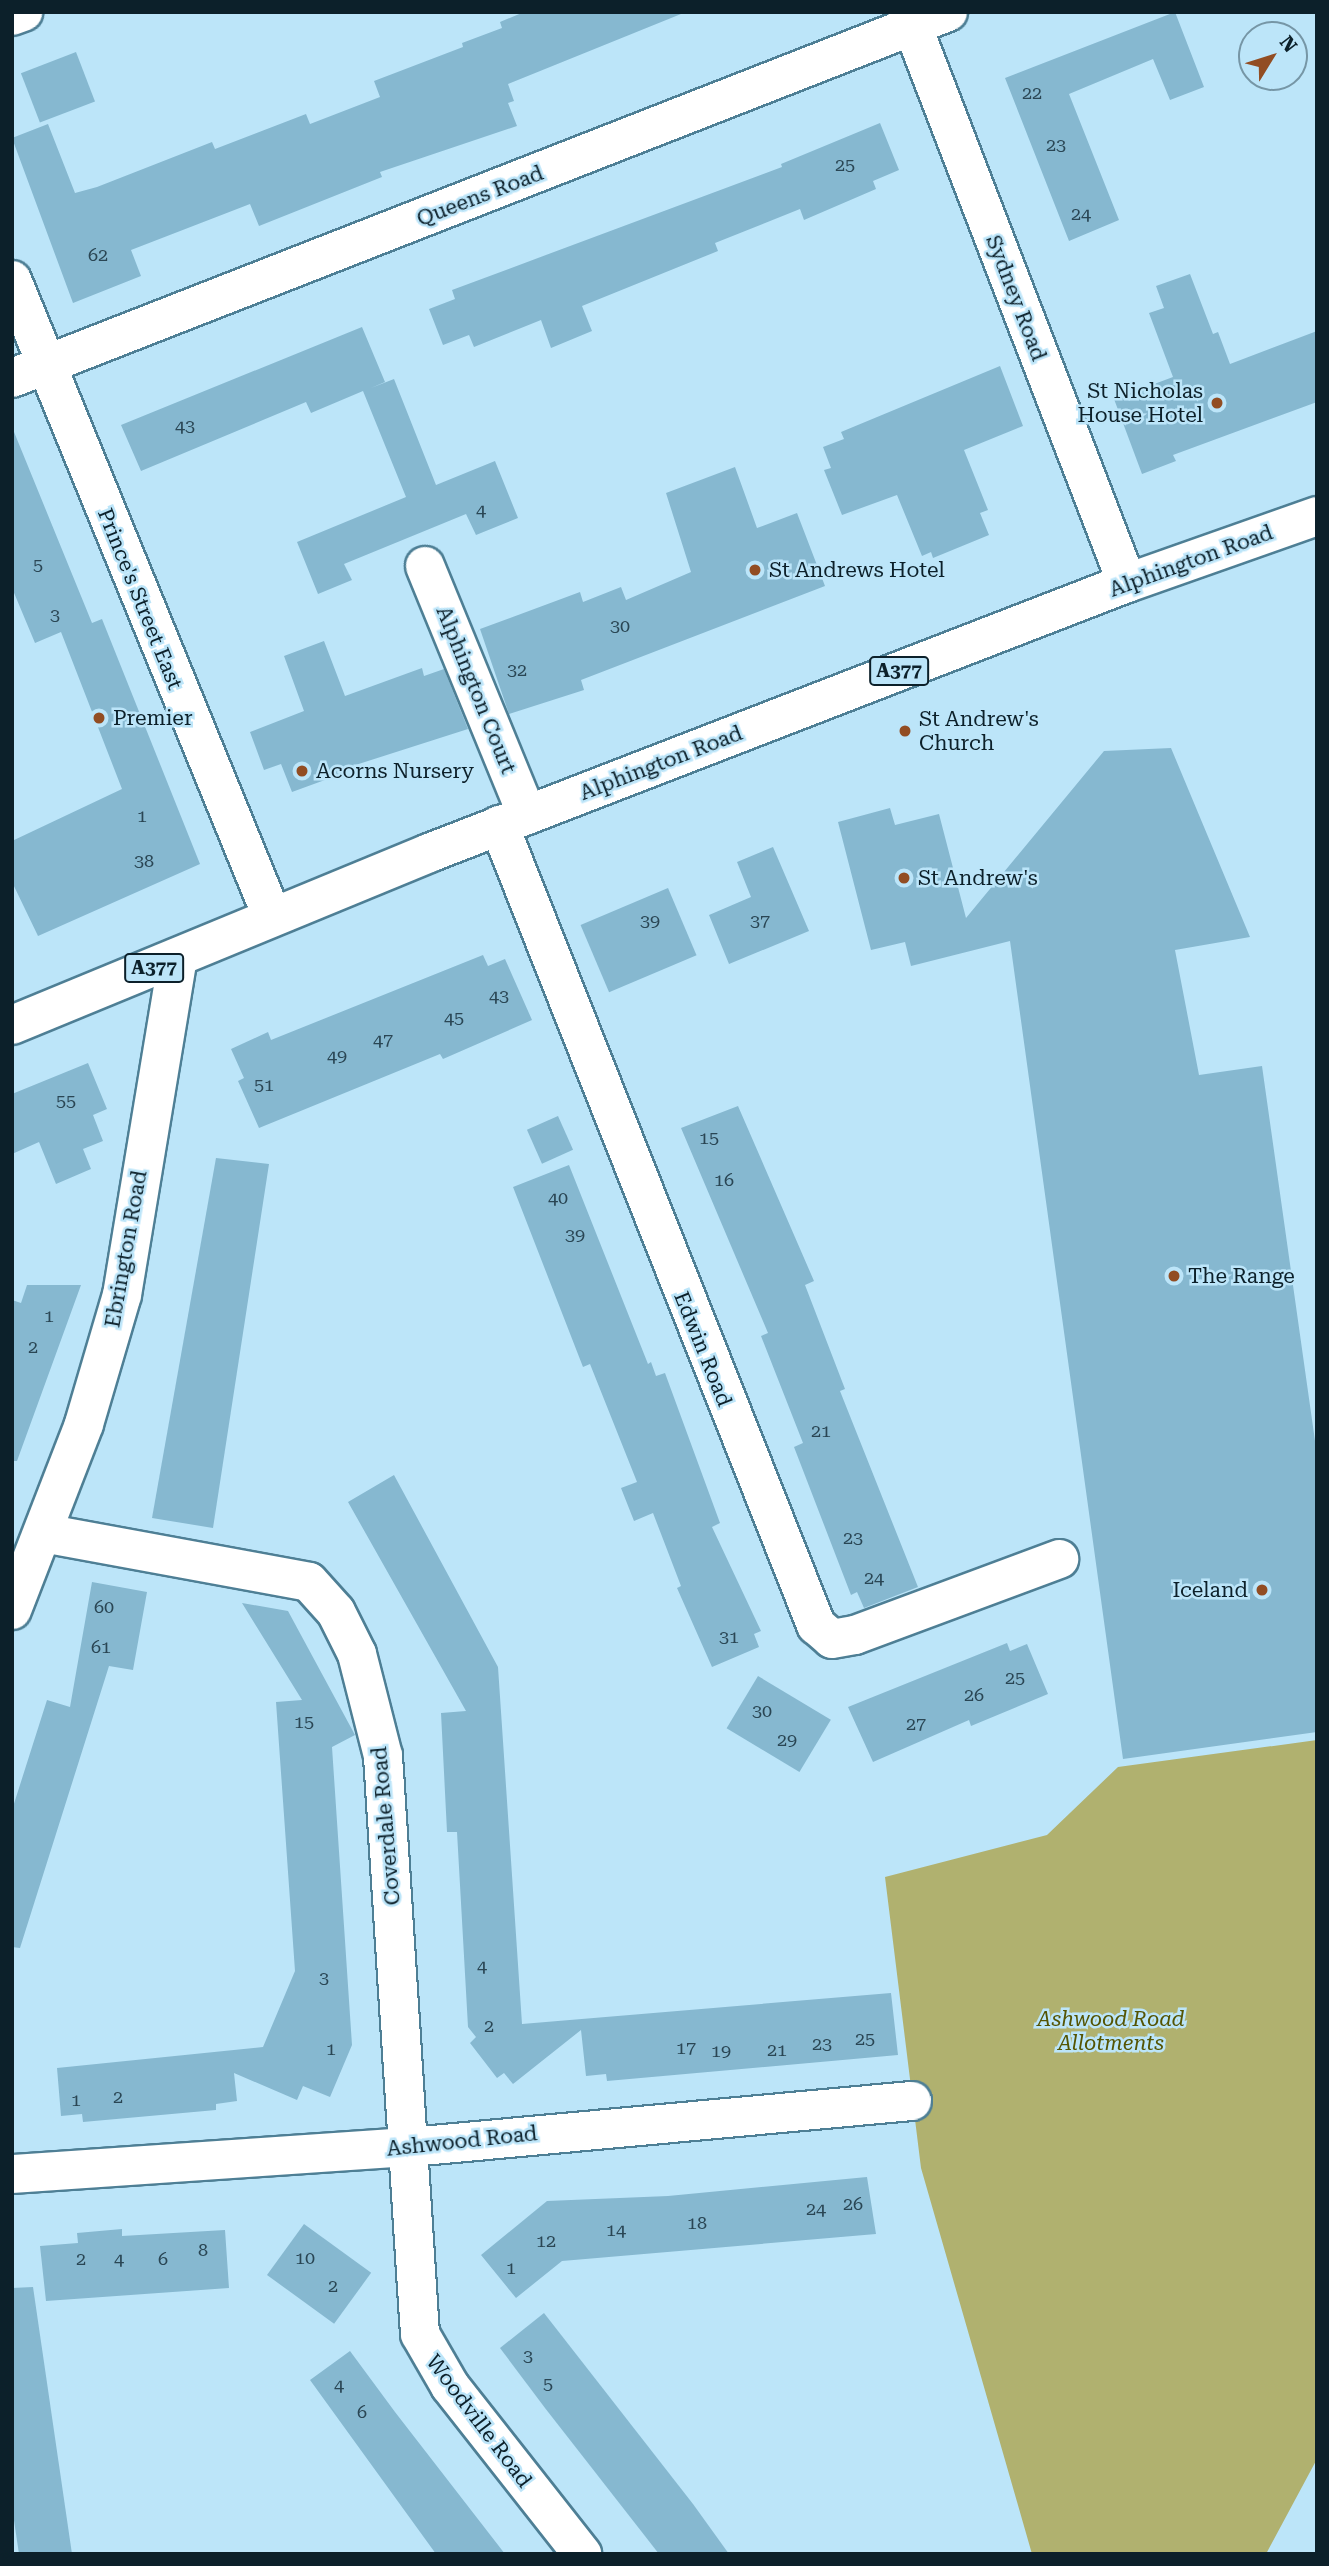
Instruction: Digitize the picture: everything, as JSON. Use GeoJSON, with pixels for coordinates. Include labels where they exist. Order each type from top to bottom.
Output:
{"type":"FeatureCollection","features":[{"type":"Feature","properties":{"kind":"main road"},"geometry":{"type":"LineString","coordinates":[[12,16],[23,12]]}},
{"type":"Feature","properties":{"kind":"main road","name":"Queens Road"},"geometry":{"type":"LineString","coordinates":[[29,372],[910,20],[948,12]]}},
{"type":"Feature","properties":{"kind":"main road","name":"Sydney Road"},"geometry":{"type":"LineString","coordinates":[[910,20],[1126,583]]}},
{"type":"Feature","properties":{"kind":"main road","name":"Prince's Street East"},"geometry":{"type":"LineString","coordinates":[[12,281],[29,372],[271,916]]}},
{"type":"Feature","properties":{"kind":"main road","name":"Alphington Road"},"geometry":{"type":"LineString","coordinates":[[12,1025],[178,958],[271,916],[513,820],[1126,583],[1317,516]]}},
{"type":"Feature","properties":{"kind":"main road","name":"Alphington Court"},"geometry":{"type":"LineString","coordinates":[[425,566],[513,820]]}},
{"type":"Feature","properties":{"kind":"main road","name":"Edwin Road"},"geometry":{"type":"LineString","coordinates":[[513,820],[816,1625],[832,1639],[855,1635],[1059,1559]]}},
{"type":"Feature","properties":{"kind":"main road","name":"Ebrington Road"},"geometry":{"type":"LineString","coordinates":[[12,1610],[85,1424],[122,1295],[178,958]]}},
{"type":"Feature","properties":{"kind":"main road","name":"Coverdale Road"},"geometry":{"type":"LineString","coordinates":[[43,1533],[309,1582],[336,1612],[356,1654],[383,1755],[411,2147]]}},
{"type":"Feature","properties":{"kind":"main road","name":"Ashwood Road"},"geometry":{"type":"LineString","coordinates":[[12,2174],[411,2147],[912,2101]]}},
{"type":"Feature","properties":{"kind":"main road","name":"Woodville Road"},"geometry":{"type":"LineString","coordinates":[[411,2147],[420,2334],[425,2349],[582,2554]]}},
{"type":"Feature","properties":{"kind":"green space","name":"Ashwood Road Allotments"},"geometry":{"type":"Polygon","coordinates":[[[1317,1740],[1317,2459],[1266,2554],[1032,2554],[921,2168],[885,1877],[1047,1835],[1118,1767],[1317,1740]]]}},
{"type":"Feature","properties":{"kind":"building"},"geometry":{"type":"Polygon","coordinates":[[[524,12],[681,14],[508,84],[514,101],[508,103],[517,126],[380,172],[382,177],[259,226],[250,204],[131,250],[141,276],[73,303],[12,138],[48,124],[75,193],[212,142],[215,149],[306,114],[310,124],[380,97],[374,81],[463,47],[462,43],[502,28],[500,22],[524,12]]]}},
{"type":"Feature","properties":{"kind":"building"},"geometry":{"type":"Polygon","coordinates":[[[1175,12],[1204,87],[1170,100],[1153,59],[1069,94],[1119,220],[1069,241],[1005,78],[1175,12]]]}},
{"type":"Feature","properties":{"kind":"building"},"geometry":{"type":"Polygon","coordinates":[[[76,52],[95,101],[40,123],[21,73],[76,52]]]}},
{"type":"Feature","properties":{"kind":"building"},"geometry":{"type":"Polygon","coordinates":[[[880,123],[899,170],[873,181],[876,189],[804,220],[800,209],[715,243],[718,251],[582,306],[592,331],[551,348],[541,320],[474,347],[469,335],[443,345],[429,309],[455,299],[452,290],[782,167],[781,164],[880,123]]]}},
{"type":"Feature","properties":{"kind":"building"},"geometry":{"type":"Polygon","coordinates":[[[1190,274],[1213,334],[1218,332],[1230,364],[1317,331],[1317,402],[1173,455],[1176,461],[1142,474],[1114,399],[1173,377],[1149,313],[1164,308],[1156,286],[1190,274]]]}},
{"type":"Feature","properties":{"kind":"building"},"geometry":{"type":"Polygon","coordinates":[[[362,327],[385,382],[371,388],[394,379],[436,485],[495,461],[518,518],[476,535],[466,514],[344,564],[352,580],[318,594],[297,542],[406,497],[363,391],[311,413],[306,402],[141,471],[121,425],[362,327]]]}},
{"type":"Feature","properties":{"kind":"building"},"geometry":{"type":"Polygon","coordinates":[[[1000,366],[1023,426],[964,450],[988,510],[980,513],[989,535],[933,558],[931,552],[922,556],[897,495],[842,515],[824,470],[831,468],[823,447],[844,439],[841,432],[1000,366]]]}},
{"type":"Feature","properties":{"kind":"building"},"geometry":{"type":"Polygon","coordinates":[[[12,427],[92,623],[102,619],[200,864],[38,936],[12,882],[12,841],[122,789],[61,632],[35,643],[12,588],[12,427]]]}},
{"type":"Feature","properties":{"kind":"building"},"geometry":{"type":"Polygon","coordinates":[[[735,467],[757,528],[797,513],[825,586],[581,680],[584,690],[509,714],[480,629],[580,592],[583,602],[621,587],[626,600],[691,572],[666,493],[735,467]]]}},
{"type":"Feature","properties":{"kind":"building"},"geometry":{"type":"Polygon","coordinates":[[[324,641],[345,696],[422,668],[424,676],[444,669],[468,729],[343,769],[344,773],[292,792],[281,764],[264,770],[250,732],[304,711],[284,656],[324,641]]]}},
{"type":"Feature","properties":{"kind":"building","name":"The Range"},"geometry":{"type":"Polygon","coordinates":[[[1171,748],[1250,937],[1175,950],[1199,1075],[1262,1066],[1317,1455],[1317,1732],[1123,1759],[1010,941],[911,966],[905,942],[871,950],[838,822],[890,808],[895,825],[939,814],[966,918],[1104,751],[1171,748]]]}},
{"type":"Feature","properties":{"kind":"building"},"geometry":{"type":"Polygon","coordinates":[[[773,847],[809,931],[729,964],[709,915],[751,897],[737,862],[773,847]]]}},
{"type":"Feature","properties":{"kind":"building"},"geometry":{"type":"Polygon","coordinates":[[[668,888],[697,955],[609,992],[581,925],[668,888]]]}},
{"type":"Feature","properties":{"kind":"building"},"geometry":{"type":"Polygon","coordinates":[[[483,955],[488,966],[505,959],[532,1020],[443,1059],[440,1054],[259,1128],[238,1081],[244,1078],[231,1049],[268,1032],[271,1040],[483,955]]]}},
{"type":"Feature","properties":{"kind":"building"},"geometry":{"type":"Polygon","coordinates":[[[88,1063],[107,1109],[93,1115],[103,1141],[83,1149],[91,1169],[56,1184],[39,1142],[12,1154],[12,1094],[88,1063]]]}},
{"type":"Feature","properties":{"kind":"building"},"geometry":{"type":"Polygon","coordinates":[[[738,1106],[814,1281],[805,1285],[845,1389],[840,1391],[918,1587],[864,1608],[857,1592],[851,1595],[794,1447],[803,1443],[761,1336],[768,1333],[681,1128],[738,1106]]]}},
{"type":"Feature","properties":{"kind":"building"},"geometry":{"type":"Polygon","coordinates":[[[558,1116],[573,1150],[542,1164],[527,1130],[558,1116]]]}},
{"type":"Feature","properties":{"kind":"building"},"geometry":{"type":"Polygon","coordinates":[[[216,1158],[269,1164],[213,1528],[152,1518],[216,1158]]]}},
{"type":"Feature","properties":{"kind":"building"},"geometry":{"type":"Polygon","coordinates":[[[569,1165],[648,1364],[651,1362],[656,1376],[665,1373],[720,1523],[712,1527],[761,1631],[754,1634],[759,1647],[712,1667],[677,1588],[681,1586],[653,1513],[634,1521],[621,1488],[637,1482],[590,1364],[583,1367],[513,1187],[569,1165]]]}},
{"type":"Feature","properties":{"kind":"building"},"geometry":{"type":"Polygon","coordinates":[[[27,1285],[81,1285],[17,1461],[12,1461],[12,1300],[21,1303],[27,1285]]]}},
{"type":"Feature","properties":{"kind":"building"},"geometry":{"type":"Polygon","coordinates":[[[394,1475],[498,1667],[522,2024],[891,1993],[898,2055],[607,2081],[606,2074],[586,2076],[581,2030],[513,2084],[504,2073],[497,2078],[470,2043],[476,2037],[468,2027],[457,1832],[447,1832],[441,1713],[466,1711],[348,1502],[394,1475]]]}},
{"type":"Feature","properties":{"kind":"building"},"geometry":{"type":"Polygon","coordinates":[[[92,1582],[147,1592],[133,1670],[109,1666],[20,1948],[12,1947],[12,1810],[47,1700],[70,1707],[92,1582]]]}},
{"type":"Feature","properties":{"kind":"building"},"geometry":{"type":"Polygon","coordinates":[[[242,1603],[288,1611],[355,1735],[332,1747],[352,2045],[330,2097],[303,2086],[297,2100],[234,2073],[237,2101],[216,2104],[216,2110],[83,2122],[82,2114],[61,2116],[57,2068],[263,2047],[295,1971],[276,1702],[302,1700],[242,1603]]]}},
{"type":"Feature","properties":{"kind":"building"},"geometry":{"type":"Polygon","coordinates":[[[1007,1643],[1010,1651],[1027,1644],[1048,1694],[971,1726],[969,1720],[873,1762],[848,1707],[1007,1643]]]}},
{"type":"Feature","properties":{"kind":"building"},"geometry":{"type":"Polygon","coordinates":[[[758,1676],[831,1720],[799,1772],[727,1728],[758,1676]]]}},
{"type":"Feature","properties":{"kind":"building"},"geometry":{"type":"Polygon","coordinates":[[[867,2177],[876,2234],[562,2261],[516,2298],[481,2255],[547,2201],[668,2196],[867,2177]]]}},
{"type":"Feature","properties":{"kind":"building"},"geometry":{"type":"Polygon","coordinates":[[[304,2224],[371,2273],[334,2324],[267,2275],[304,2224]]]}},
{"type":"Feature","properties":{"kind":"building"},"geometry":{"type":"Polygon","coordinates":[[[122,2229],[122,2236],[225,2230],[229,2288],[46,2301],[40,2246],[78,2243],[77,2233],[122,2229]]]}},
{"type":"Feature","properties":{"kind":"building"},"geometry":{"type":"Polygon","coordinates":[[[33,2287],[72,2554],[19,2554],[12,2507],[12,2288],[33,2287]]]}},
{"type":"Feature","properties":{"kind":"building"},"geometry":{"type":"Polygon","coordinates":[[[544,2313],[729,2554],[659,2554],[545,2408],[500,2348],[544,2313]]]}},
{"type":"Feature","properties":{"kind":"building"},"geometry":{"type":"Polygon","coordinates":[[[350,2351],[505,2554],[436,2554],[310,2380],[350,2351]]]}},
{"type":"Feature","properties":{"kind":"place","name":"St Nicholas House Hotel"},"geometry":{"type":"Point","coordinates":[1217,403]}},
{"type":"Feature","properties":{"kind":"place","name":"St Andrews Hotel"},"geometry":{"type":"Point","coordinates":[755,570]}},
{"type":"Feature","properties":{"kind":"place","name":"Premier"},"geometry":{"type":"Point","coordinates":[99,718]}},
{"type":"Feature","properties":{"kind":"place","name":"St Andrew's Church"},"geometry":{"type":"Point","coordinates":[905,731]}},
{"type":"Feature","properties":{"kind":"place","name":"Acorns Nursery"},"geometry":{"type":"Point","coordinates":[302,771]}},
{"type":"Feature","properties":{"kind":"place","name":"St Andrew's"},"geometry":{"type":"Point","coordinates":[904,878]}},
{"type":"Feature","properties":{"kind":"place","name":"The Range"},"geometry":{"type":"Point","coordinates":[1174,1276]}},
{"type":"Feature","properties":{"kind":"place","name":"Iceland"},"geometry":{"type":"Point","coordinates":[1262,1590]}}]}
